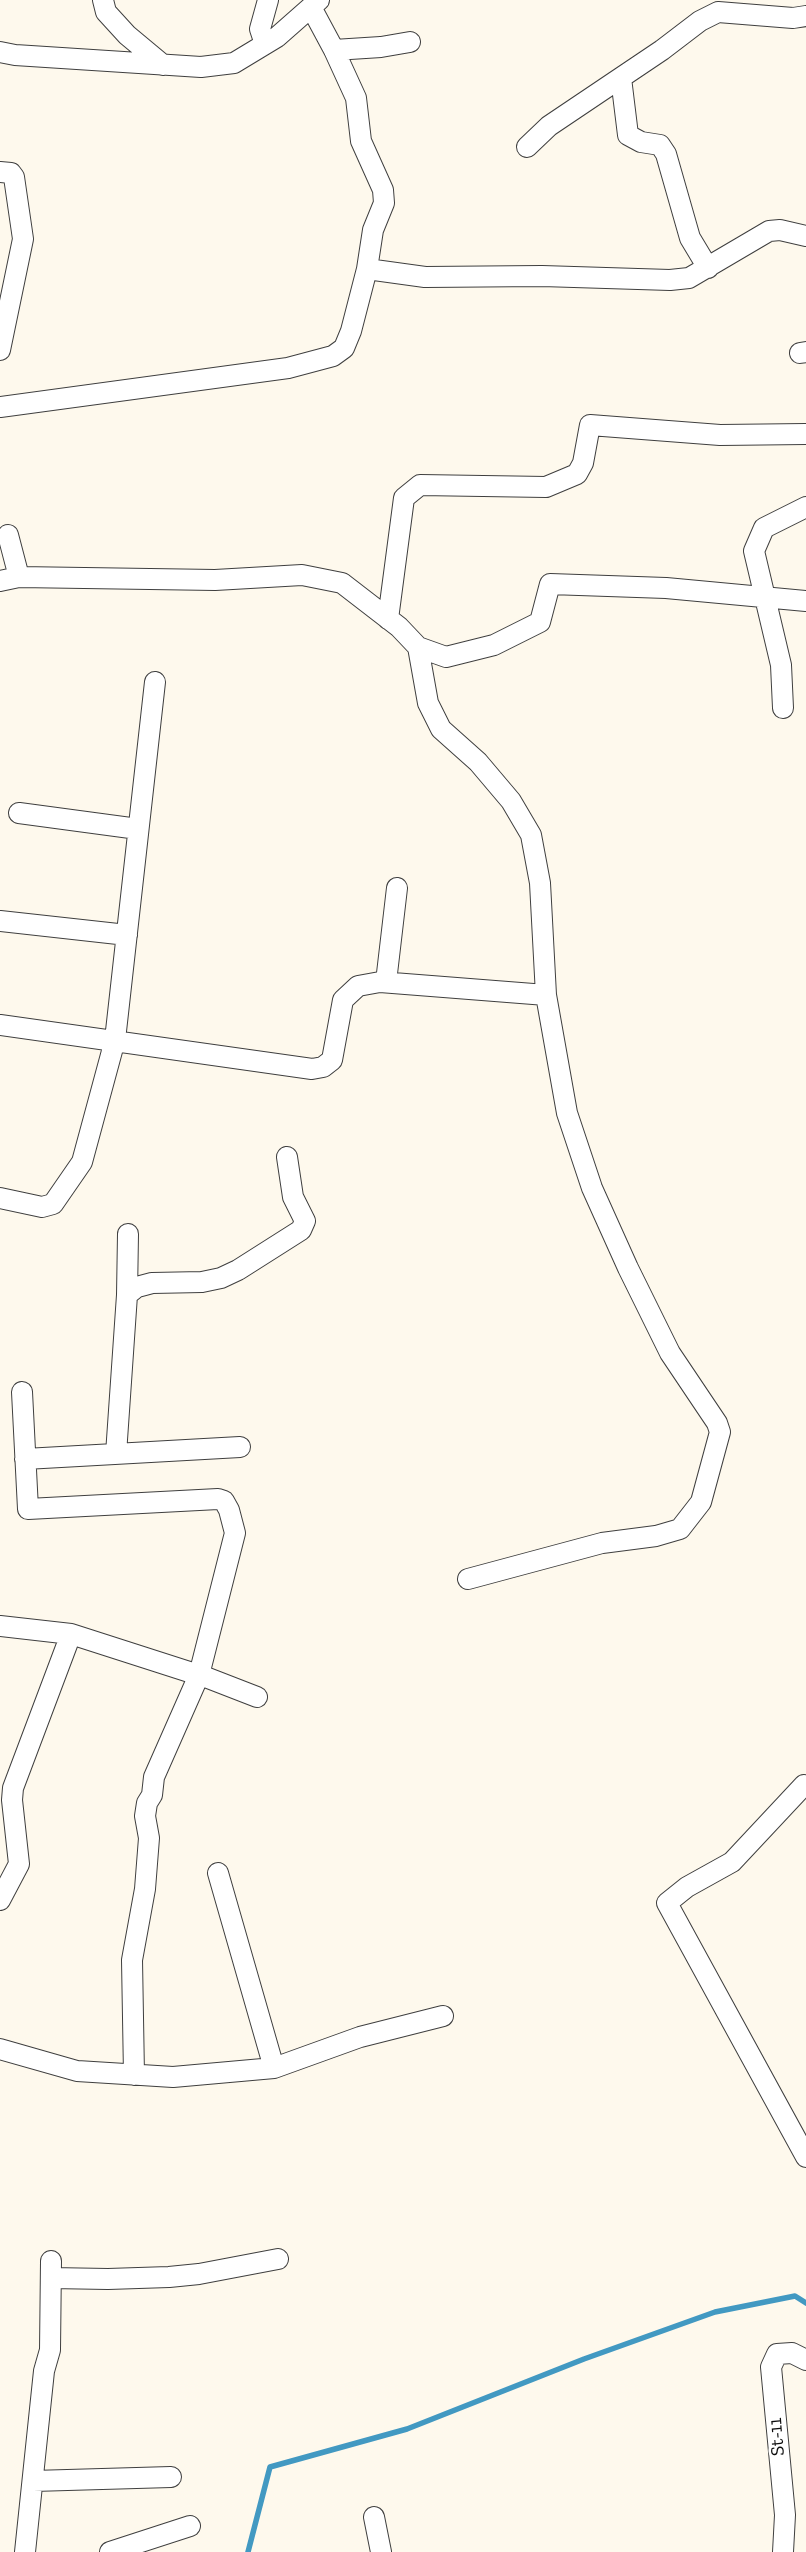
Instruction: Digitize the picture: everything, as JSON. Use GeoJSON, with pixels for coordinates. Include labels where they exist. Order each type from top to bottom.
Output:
{"type":"FeatureCollection","features":[{"type":"Feature","properties":{"kind":"street"},"geometry":{"type":"LineString","coordinates":[[103,0],[106,12],[127,35],[163,65]]}},
{"type":"Feature","properties":{"kind":"street"},"geometry":{"type":"LineString","coordinates":[[265,44],[260,30],[268,0]]}},
{"type":"Feature","properties":{"kind":"street"},"geometry":{"type":"LineString","coordinates":[[0,52],[15,56],[200,67],[234,63],[265,44],[315,4],[356,98],[361,141],[383,190],[384,203],[373,230],[367,269],[351,331],[344,348],[333,356],[288,368],[0,407]]}},
{"type":"Feature","properties":{"kind":"street"},"geometry":{"type":"LineString","coordinates":[[527,147],[549,126],[621,78],[700,21],[718,12],[793,18],[806,16]]}},
{"type":"Feature","properties":{"kind":"street"},"geometry":{"type":"LineString","coordinates":[[334,50],[382,47],[410,42]]}},
{"type":"Feature","properties":{"kind":"street"},"geometry":{"type":"LineString","coordinates":[[621,78],[628,135],[641,142],[660,145],[666,154],[690,238],[708,268]]}},
{"type":"Feature","properties":{"kind":"street"},"geometry":{"type":"LineString","coordinates":[[0,172],[11,173],[14,177],[24,239],[0,350]]}},
{"type":"Feature","properties":{"kind":"street"},"geometry":{"type":"LineString","coordinates":[[367,269],[426,277],[542,276],[670,280],[689,278],[708,268],[746,242],[768,231],[780,230],[806,236]]}},
{"type":"Feature","properties":{"kind":"street"},"geometry":{"type":"LineString","coordinates":[[388,619],[404,498],[420,486],[546,487],[577,474],[583,463],[590,425],[720,435],[806,434]]}},
{"type":"Feature","properties":{"kind":"street"},"geometry":{"type":"LineString","coordinates":[[784,708],[781,665],[754,552],[764,528],[806,506]]}},
{"type":"Feature","properties":{"kind":"street"},"geometry":{"type":"LineString","coordinates":[[8,535],[9,579],[215,580],[302,575],[342,583],[388,619],[418,647],[446,657],[494,645],[540,622],[550,584],[666,588],[806,601]]}},
{"type":"Feature","properties":{"kind":"street"},"geometry":{"type":"LineString","coordinates":[[418,647],[428,704],[441,728],[484,768],[511,801],[531,834],[540,883],[546,995],[567,1113],[592,1188],[670,1353],[717,1423],[720,1432],[701,1502],[680,1528],[656,1536],[602,1543],[468,1579]]}},
{"type":"Feature","properties":{"kind":"street"},"geometry":{"type":"LineString","coordinates":[[0,1198],[42,1207],[53,1204],[82,1162],[115,1040],[155,682]]}},
{"type":"Feature","properties":{"kind":"street"},"geometry":{"type":"LineString","coordinates":[[19,813],[138,829]]}},
{"type":"Feature","properties":{"kind":"street"},"geometry":{"type":"LineString","coordinates":[[386,982],[397,888]]}},
{"type":"Feature","properties":{"kind":"street"},"geometry":{"type":"LineString","coordinates":[[0,921],[127,935]]}},
{"type":"Feature","properties":{"kind":"street"},"geometry":{"type":"LineString","coordinates":[[0,1025],[312,1069],[323,1067],[332,1060],[343,1000],[358,986],[386,982],[546,995]]}},
{"type":"Feature","properties":{"kind":"street"},"geometry":{"type":"LineString","coordinates":[[127,1295],[137,1287],[152,1283],[202,1282],[221,1278],[238,1270],[301,1230],[305,1221],[293,1197],[287,1157]]}},
{"type":"Feature","properties":{"kind":"street"},"geometry":{"type":"LineString","coordinates":[[116,1454],[127,1295],[128,1234]]}},
{"type":"Feature","properties":{"kind":"street"},"geometry":{"type":"LineString","coordinates":[[22,1392],[28,1508],[218,1498],[224,1501],[232,1519],[235,1533],[199,1675],[154,1778],[152,1795],[147,1803],[145,1816],[149,1838],[145,1888],[132,1960],[134,2075]]}},
{"type":"Feature","properties":{"kind":"street"},"geometry":{"type":"LineString","coordinates":[[24,1459],[240,1447]]}},
{"type":"Feature","properties":{"kind":"street"},"geometry":{"type":"LineString","coordinates":[[0,1626],[71,1634],[199,1675],[257,1697]]}},
{"type":"Feature","properties":{"kind":"street"},"geometry":{"type":"LineString","coordinates":[[0,1900],[19,1864],[12,1800],[13,1788],[71,1634]]}},
{"type":"Feature","properties":{"kind":"street"},"geometry":{"type":"LineString","coordinates":[[805,1785],[732,1862],[687,1887],[668,1903],[806,2157]]}},
{"type":"Feature","properties":{"kind":"street"},"geometry":{"type":"LineString","coordinates":[[218,1873],[274,2068]]}},
{"type":"Feature","properties":{"kind":"street"},"geometry":{"type":"LineString","coordinates":[[0,2049],[77,2071],[173,2077],[274,2068],[360,2037],[443,2016]]}},
{"type":"Feature","properties":{"kind":"street"},"geometry":{"type":"LineString","coordinates":[[25,2552],[44,2371],[50,2350],[51,2269],[108,2279],[169,2277],[199,2274],[278,2259]]}},
{"type":"Feature","properties":{"kind":"street","name":"St-11"},"geometry":{"type":"LineString","coordinates":[[783,2552],[785,2515],[771,2367],[778,2354],[792,2353],[806,2360]]}},
{"type":"Feature","properties":{"kind":"street"},"geometry":{"type":"LineString","coordinates":[[33,2481],[171,2477]]}},
{"type":"Feature","properties":{"kind":"street"},"geometry":{"type":"LineString","coordinates":[[374,2517],[381,2552]]}},
{"type":"Feature","properties":{"kind":"street"},"geometry":{"type":"LineString","coordinates":[[110,2552],[190,2526]]}},
{"type":"Feature","properties":{"kind":"waterway"},"geometry":{"type":"LineString","coordinates":[[248,2552],[270,2467],[407,2429],[584,2359],[715,2312],[795,2296],[806,2303]]}}]}
